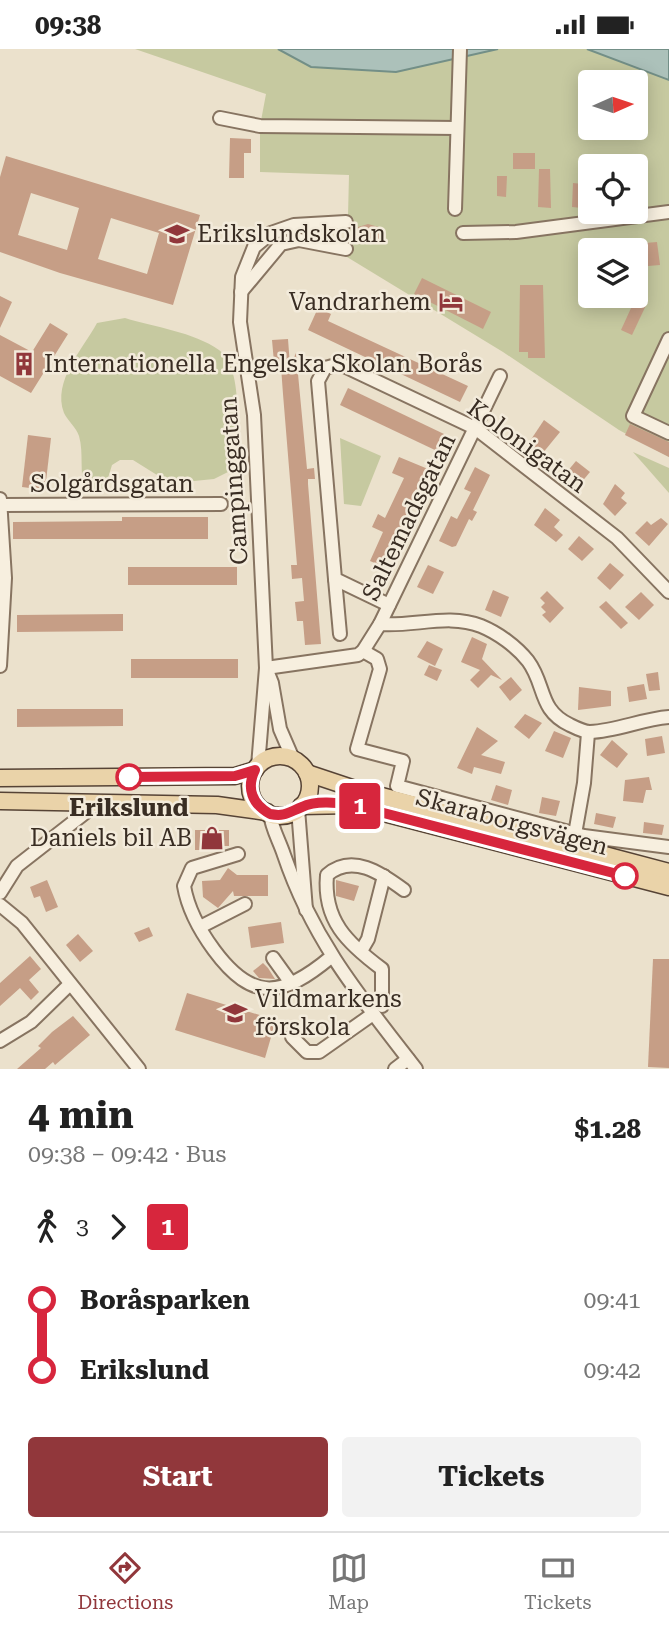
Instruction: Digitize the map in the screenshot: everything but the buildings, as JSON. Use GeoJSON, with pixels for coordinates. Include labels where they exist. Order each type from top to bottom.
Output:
{"type":"FeatureCollection","features":[{"type":"Feature","properties":{"kind":"main road"},"geometry":{"type":"LineString","coordinates":[[0,778],[235,776],[256,768],[275,756],[293,759],[307,773],[309,793],[300,808],[285,815],[217,805],[102,800],[0,801]]}},
{"type":"Feature","properties":{"kind":"main road"},"geometry":{"type":"LineString","coordinates":[[256,768],[251,792],[257,805],[268,813]]}},
{"type":"Feature","properties":{"kind":"main road","name":"Skaraborgsvägen"},"geometry":{"type":"LineString","coordinates":[[307,773],[355,789],[669,872]]}},
{"type":"Feature","properties":{"kind":"main road","name":"Skaraborgsvägen"},"geometry":{"type":"LineString","coordinates":[[300,808],[353,805],[669,887]]}},
{"type":"Feature","properties":{"kind":"street"},"geometry":{"type":"LineString","coordinates":[[455,209],[460,49]]}},
{"type":"Feature","properties":{"kind":"street"},"geometry":{"type":"LineString","coordinates":[[220,118],[260,125],[457,128]]}},
{"type":"Feature","properties":{"kind":"street"},"geometry":{"type":"LineString","coordinates":[[463,233],[516,232],[669,212]]}},
{"type":"Feature","properties":{"kind":"street","name":"Campinggatan"},"geometry":{"type":"LineString","coordinates":[[256,768],[266,668],[254,415],[240,322],[241,292],[247,258],[271,233],[294,225],[346,222]]}},
{"type":"Feature","properties":{"kind":"street"},"geometry":{"type":"LineString","coordinates":[[241,292],[264,260],[281,244],[299,240],[346,249]]}},
{"type":"Feature","properties":{"kind":"street"},"geometry":{"type":"LineString","coordinates":[[669,339],[633,416],[669,433]]}},
{"type":"Feature","properties":{"kind":"street","name":"Kolonigatan"},"geometry":{"type":"LineString","coordinates":[[335,579],[318,380],[325,367],[340,364],[475,428],[617,538],[669,592]]}},
{"type":"Feature","properties":{"kind":"street","name":"Saltemadsgatan"},"geometry":{"type":"LineString","coordinates":[[363,651],[380,624],[500,376]]}},
{"type":"Feature","properties":{"kind":"street"},"geometry":{"type":"LineString","coordinates":[[0,666],[5,578],[1,502]]}},
{"type":"Feature","properties":{"kind":"street","name":"Solgårdsgatan"},"geometry":{"type":"LineString","coordinates":[[1,502],[221,504]]}},
{"type":"Feature","properties":{"kind":"street"},"geometry":{"type":"LineString","coordinates":[[335,579],[389,605]]}},
{"type":"Feature","properties":{"kind":"street"},"geometry":{"type":"LineString","coordinates":[[335,579],[340,634]]}},
{"type":"Feature","properties":{"kind":"street"},"geometry":{"type":"LineString","coordinates":[[380,624],[404,626],[439,620],[480,625],[508,642],[528,661],[537,675],[543,700],[554,715],[587,733],[669,717]]}},
{"type":"Feature","properties":{"kind":"street"},"geometry":{"type":"LineString","coordinates":[[266,668],[348,657],[363,651],[377,659],[380,669],[357,749],[403,761],[397,786],[575,834],[669,847]]}},
{"type":"Feature","properties":{"kind":"street","name":"Campinggatan"},"geometry":{"type":"LineString","coordinates":[[266,668],[272,683],[280,729],[293,759]]}},
{"type":"Feature","properties":{"kind":"street"},"geometry":{"type":"LineString","coordinates":[[575,834],[584,783],[587,733]]}},
{"type":"Feature","properties":{"kind":"street"},"geometry":{"type":"LineString","coordinates":[[0,893],[17,866],[102,800]]}},
{"type":"Feature","properties":{"kind":"street"},"geometry":{"type":"LineString","coordinates":[[300,808],[306,910]]}},
{"type":"Feature","properties":{"kind":"street"},"geometry":{"type":"LineString","coordinates":[[268,813],[306,910],[331,957],[378,1010],[412,1064],[395,1069]]}},
{"type":"Feature","properties":{"kind":"street"},"geometry":{"type":"LineString","coordinates":[[238,854],[192,868],[184,886],[200,926],[224,964],[246,984],[266,989],[314,972],[331,957]]}},
{"type":"Feature","properties":{"kind":"street"},"geometry":{"type":"LineString","coordinates":[[292,1037],[307,1052],[318,1052],[378,1010],[382,968],[343,935],[324,900],[327,875],[336,867],[352,865],[384,876],[404,890]]}},
{"type":"Feature","properties":{"kind":"street"},"geometry":{"type":"LineString","coordinates":[[361,951],[368,939],[384,876]]}},
{"type":"Feature","properties":{"kind":"street"},"geometry":{"type":"LineString","coordinates":[[200,926],[245,904]]}},
{"type":"Feature","properties":{"kind":"street"},"geometry":{"type":"LineString","coordinates":[[0,905],[22,923],[139,1069]]}},
{"type":"Feature","properties":{"kind":"street"},"geometry":{"type":"LineString","coordinates":[[272,958],[291,982]]}},
{"type":"Feature","properties":{"kind":"street"},"geometry":{"type":"LineString","coordinates":[[0,1041],[31,1022],[69,984]]}},
{"type":"Feature","properties":{"kind":"green space"},"geometry":{"type":"Polygon","coordinates":[[[135,49],[278,49],[311,67],[311,49],[669,49],[669,457],[619,430],[503,352],[347,257],[349,175],[260,172],[260,126],[266,94],[135,49]]]}},
{"type":"Feature","properties":{"kind":"green space"},"geometry":{"type":"Polygon","coordinates":[[[125,318],[198,339],[219,350],[227,360],[233,373],[237,407],[230,471],[214,479],[184,482],[157,475],[133,460],[120,460],[112,465],[104,491],[85,490],[79,436],[64,413],[62,389],[65,377],[97,323],[125,318]]]}},
{"type":"Feature","properties":{"kind":"green space"},"geometry":{"type":"Polygon","coordinates":[[[340,438],[381,456],[361,506],[344,504],[340,438]]]}},
{"type":"Feature","properties":{"kind":"green space"},"geometry":{"type":"Polygon","coordinates":[[[633,452],[669,468],[669,493],[633,452]]]}},
{"type":"Feature","properties":{"kind":"water"},"geometry":{"type":"Polygon","coordinates":[[[278,49],[498,49],[396,72],[311,67],[278,49]]]}},
{"type":"Feature","properties":{"kind":"water"},"geometry":{"type":"Polygon","coordinates":[[[587,49],[669,49],[669,80],[587,49]]]}},
{"type":"Feature","properties":{"kind":"bus line","name":"1"},"geometry":{"type":"LineString","coordinates":[[129,777],[235,776],[255,770],[251,778],[252,797],[270,814],[285,815],[301,807],[320,804],[353,805],[625,876]]}},
{"type":"Feature","properties":{"kind":"place","name":"Erikslundskolan"},"geometry":{"type":"Point","coordinates":[177,234]}},
{"type":"Feature","properties":{"kind":"place","name":"Vandrarhem"},"geometry":{"type":"Point","coordinates":[451,302]}},
{"type":"Feature","properties":{"kind":"place","name":"Internationella Engelska Skolan Borås"},"geometry":{"type":"Point","coordinates":[24,364]}},
{"type":"Feature","properties":{"kind":"place","name":"Erikslund"},"geometry":{"type":"Point","coordinates":[129,777]}},
{"type":"Feature","properties":{"kind":"place","name":"Daniels bil AB"},"geometry":{"type":"Point","coordinates":[212,838]}},
{"type":"Feature","properties":{"kind":"place","name":"Vildmarkens förskola"},"geometry":{"type":"Point","coordinates":[235,1013]}}]}
